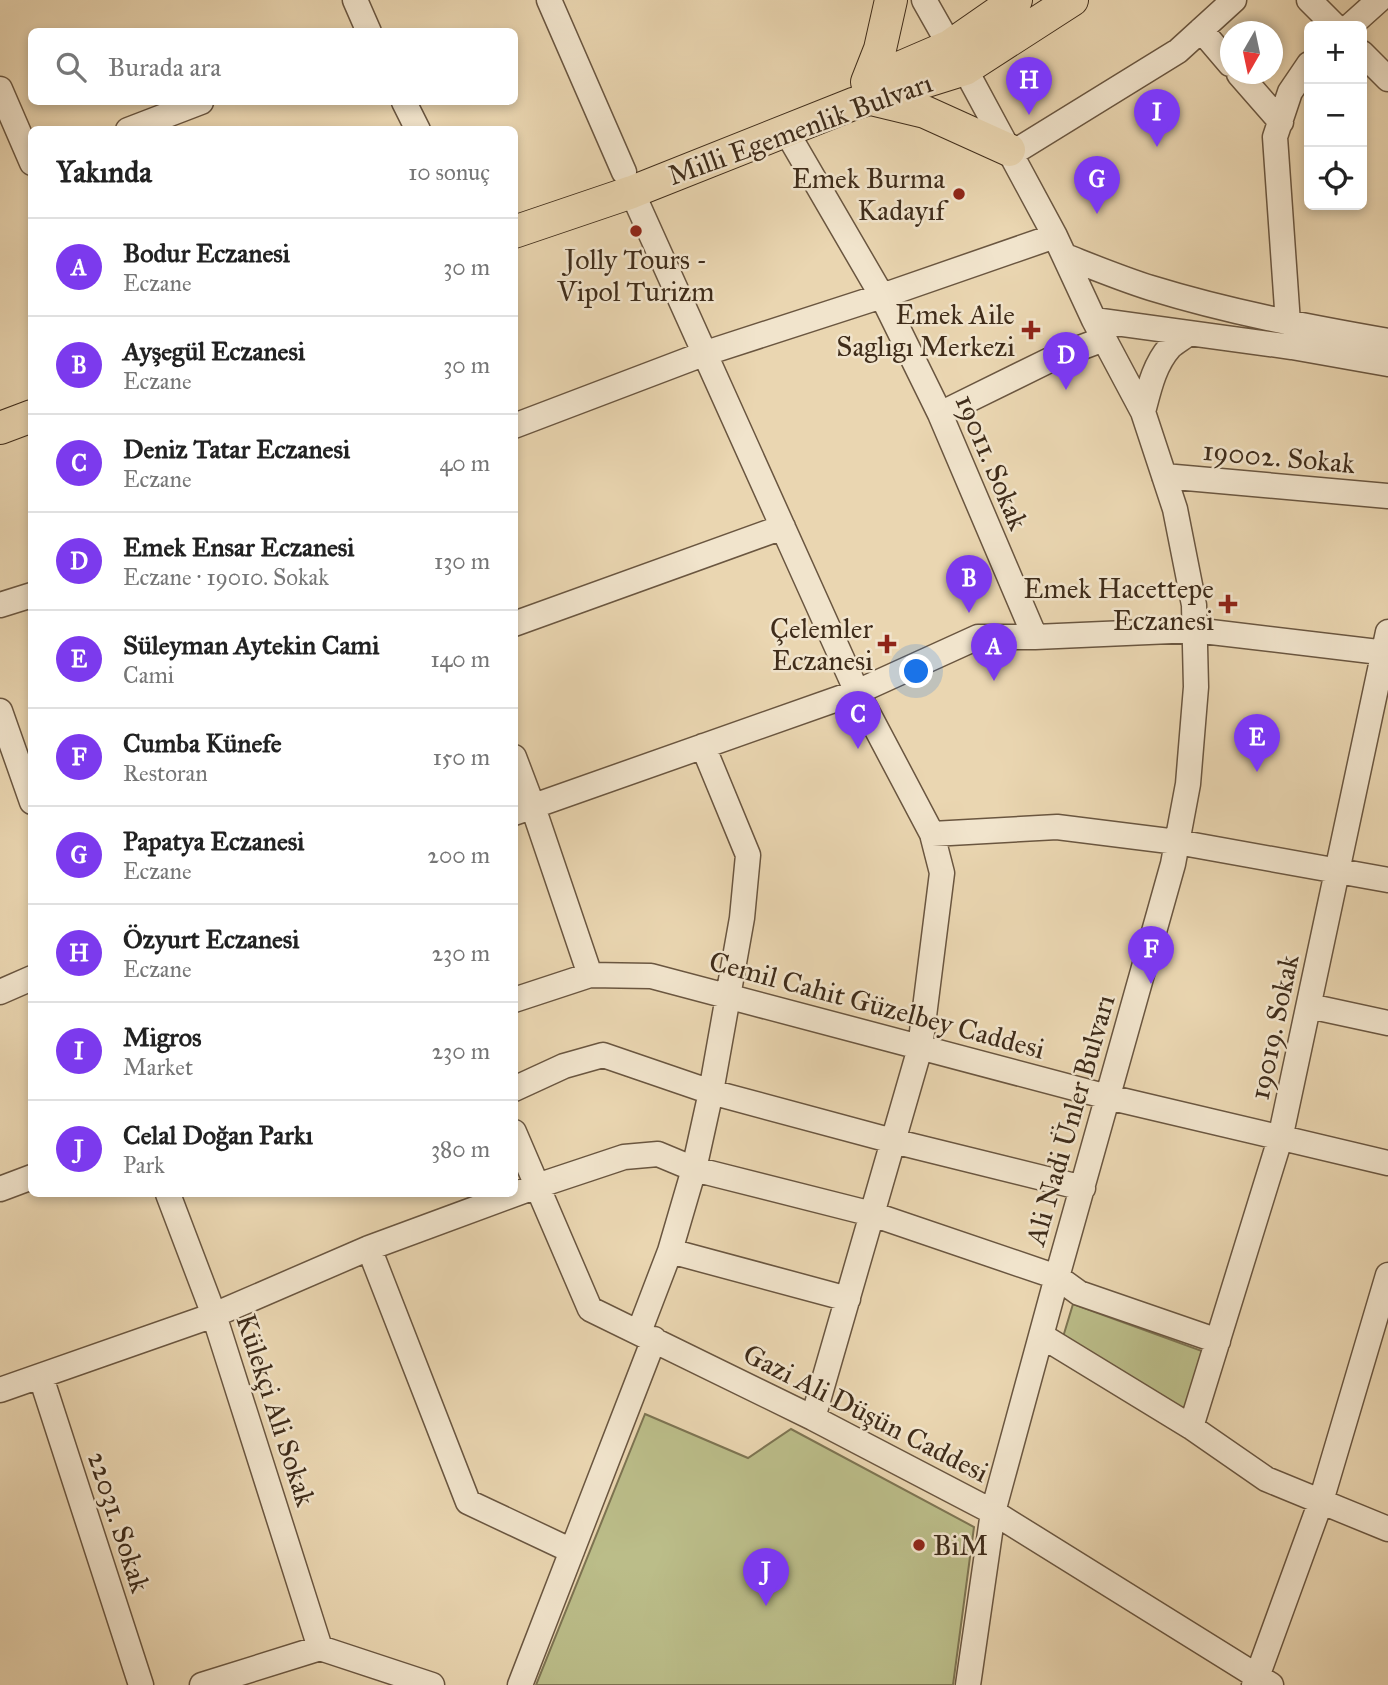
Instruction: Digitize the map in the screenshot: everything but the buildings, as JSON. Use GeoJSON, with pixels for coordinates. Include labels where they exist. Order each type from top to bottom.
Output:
{"type":"FeatureCollection","features":[{"type":"Feature","properties":{"kind":"main road"},"geometry":{"type":"LineString","coordinates":[[891,0],[868,90],[925,112],[1010,152]]}},
{"type":"Feature","properties":{"kind":"main road","name":"Milli Egemenlik Bulvarı"},"geometry":{"type":"LineString","coordinates":[[957,57],[1016,0]]}},
{"type":"Feature","properties":{"kind":"main road","name":"Milli Egemenlik Bulvarı"},"geometry":{"type":"LineString","coordinates":[[518,210],[628,182],[786,131],[868,90],[957,57],[1072,0]]}},
{"type":"Feature","properties":{"kind":"main road","name":"Milli Egemenlik Bulvarı"},"geometry":{"type":"LineString","coordinates":[[518,230],[825,100],[868,90]]}},
{"type":"Feature","properties":{"kind":"main road"},"geometry":{"type":"LineString","coordinates":[[0,408],[28,398]]}},
{"type":"Feature","properties":{"kind":"main road"},"geometry":{"type":"LineString","coordinates":[[0,428],[28,418]]}},
{"type":"Feature","properties":{"kind":"street"},"geometry":{"type":"LineString","coordinates":[[355,0],[367,28]]}},
{"type":"Feature","properties":{"kind":"street"},"geometry":{"type":"LineString","coordinates":[[549,0],[857,692],[932,834],[942,873],[919,1048],[813,1418]]}},
{"type":"Feature","properties":{"kind":"street","name":"Ali Nadi Ünler Bulvarı"},"geometry":{"type":"LineString","coordinates":[[924,0],[1060,246],[1099,329],[1143,412],[1175,509],[1194,605],[1196,687],[1188,784],[1173,864],[993,1512],[968,1685]]}},
{"type":"Feature","properties":{"kind":"street"},"geometry":{"type":"LineString","coordinates":[[1010,152],[1178,51],[1234,0]]}},
{"type":"Feature","properties":{"kind":"street"},"geometry":{"type":"LineString","coordinates":[[1309,0],[1330,21]]}},
{"type":"Feature","properties":{"kind":"street"},"geometry":{"type":"LineString","coordinates":[[1355,21],[1378,0]]}},
{"type":"Feature","properties":{"kind":"street"},"geometry":{"type":"LineString","coordinates":[[1201,30],[1220,52]]}},
{"type":"Feature","properties":{"kind":"street"},"geometry":{"type":"LineString","coordinates":[[1367,58],[1388,79]]}},
{"type":"Feature","properties":{"kind":"street"},"geometry":{"type":"LineString","coordinates":[[1288,323],[1275,137],[1290,92],[1304,71]]}},
{"type":"Feature","properties":{"kind":"street"},"geometry":{"type":"LineString","coordinates":[[1248,84],[1280,122]]}},
{"type":"Feature","properties":{"kind":"street"},"geometry":{"type":"LineString","coordinates":[[0,89],[28,154]]}},
{"type":"Feature","properties":{"kind":"street"},"geometry":{"type":"LineString","coordinates":[[138,126],[193,105]]}},
{"type":"Feature","properties":{"kind":"street"},"geometry":{"type":"LineString","coordinates":[[406,105],[416,126]]}},
{"type":"Feature","properties":{"kind":"street","name":"19011. Sokak"},"geometry":{"type":"LineString","coordinates":[[786,131],[882,296],[940,414],[1035,637]]}},
{"type":"Feature","properties":{"kind":"street"},"geometry":{"type":"LineString","coordinates":[[518,424],[706,353],[882,296],[1060,246],[1148,287],[1288,323],[1388,341]]}},
{"type":"Feature","properties":{"kind":"street"},"geometry":{"type":"LineString","coordinates":[[940,414],[1058,356],[1099,329],[1189,333],[1388,364]]}},
{"type":"Feature","properties":{"kind":"street"},"geometry":{"type":"LineString","coordinates":[[1143,412],[1158,365],[1171,346],[1189,333]]}},
{"type":"Feature","properties":{"kind":"street","name":"19002. Sokak"},"geometry":{"type":"LineString","coordinates":[[1164,476],[1388,496]]}},
{"type":"Feature","properties":{"kind":"street"},"geometry":{"type":"LineString","coordinates":[[518,623],[783,527]]}},
{"type":"Feature","properties":{"kind":"street"},"geometry":{"type":"LineString","coordinates":[[0,605],[28,596]]}},
{"type":"Feature","properties":{"kind":"street"},"geometry":{"type":"LineString","coordinates":[[524,810],[857,692],[978,637],[1194,630],[1387,646]]}},
{"type":"Feature","properties":{"kind":"street","name":"19019. Sokak"},"geometry":{"type":"LineString","coordinates":[[1191,1427],[1280,1139],[1387,646]]}},
{"type":"Feature","properties":{"kind":"street"},"geometry":{"type":"LineString","coordinates":[[0,710],[28,790]]}},
{"type":"Feature","properties":{"kind":"street"},"geometry":{"type":"LineString","coordinates":[[520,1685],[572,1551],[646,1336],[694,1169],[711,1092],[742,918],[748,855],[703,746]]}},
{"type":"Feature","properties":{"kind":"street"},"geometry":{"type":"LineString","coordinates":[[518,778],[524,810],[590,975]]}},
{"type":"Feature","properties":{"kind":"street"},"geometry":{"type":"LineString","coordinates":[[932,834],[1057,827],[1177,842],[1388,880]]}},
{"type":"Feature","properties":{"kind":"street","name":"Cemil Cahit Güzelbey Caddesi"},"geometry":{"type":"LineString","coordinates":[[518,999],[590,975],[651,976],[1108,1097],[1388,1163]]}},
{"type":"Feature","properties":{"kind":"street"},"geometry":{"type":"LineString","coordinates":[[0,992],[28,980]]}},
{"type":"Feature","properties":{"kind":"street"},"geometry":{"type":"LineString","coordinates":[[1309,1006],[1388,1023]]}},
{"type":"Feature","properties":{"kind":"street"},"geometry":{"type":"LineString","coordinates":[[518,1087],[564,1066],[603,1055],[711,1092],[1083,1188]]}},
{"type":"Feature","properties":{"kind":"street","name":"Gazi Ali Düşün Caddesi"},"geometry":{"type":"LineString","coordinates":[[518,1141],[590,1309],[813,1418],[993,1512],[1261,1682]]}},
{"type":"Feature","properties":{"kind":"street"},"geometry":{"type":"LineString","coordinates":[[518,1191],[624,1157],[658,1154],[694,1169],[872,1214],[1057,1277],[1079,1293],[1218,1340]]}},
{"type":"Feature","properties":{"kind":"street"},"geometry":{"type":"LineString","coordinates":[[0,1189],[28,1178]]}},
{"type":"Feature","properties":{"kind":"street","name":"Külekçi Ali Sokak"},"geometry":{"type":"LineString","coordinates":[[170,1197],[214,1315],[320,1648]]}},
{"type":"Feature","properties":{"kind":"street"},"geometry":{"type":"LineString","coordinates":[[0,1390],[214,1315],[485,1199]]}},
{"type":"Feature","properties":{"kind":"street"},"geometry":{"type":"LineString","coordinates":[[369,1248],[468,1502],[572,1551]]}},
{"type":"Feature","properties":{"kind":"street"},"geometry":{"type":"LineString","coordinates":[[670,1251],[848,1299]]}},
{"type":"Feature","properties":{"kind":"street"},"geometry":{"type":"LineString","coordinates":[[1261,1682],[1382,1318],[1388,1275]]}},
{"type":"Feature","properties":{"kind":"street"},"geometry":{"type":"LineString","coordinates":[[1042,1336],[1191,1427],[1266,1479],[1388,1528]]}},
{"type":"Feature","properties":{"kind":"street","name":"22031. Sokak"},"geometry":{"type":"LineString","coordinates":[[41,1377],[141,1685]]}},
{"type":"Feature","properties":{"kind":"street"},"geometry":{"type":"LineString","coordinates":[[202,1685],[320,1648],[432,1685]]}},
{"type":"Feature","properties":{"kind":"green space"},"geometry":{"type":"Polygon","coordinates":[[[1073,1304],[1202,1351],[1185,1410],[1063,1337],[1073,1304]]]}},
{"type":"Feature","properties":{"kind":"green space"},"geometry":{"type":"Polygon","coordinates":[[[645,1414],[748,1458],[791,1429],[974,1527],[953,1685],[536,1685],[645,1414]]]}},
{"type":"Feature","properties":{"kind":"place","name":"Özyurt Eczanesi"},"geometry":{"type":"Point","coordinates":[1029,115]}},
{"type":"Feature","properties":{"kind":"place","name":"Migros"},"geometry":{"type":"Point","coordinates":[1157,147]}},
{"type":"Feature","properties":{"kind":"place","name":"Emek Burma Kadayıf"},"geometry":{"type":"Point","coordinates":[959,194]}},
{"type":"Feature","properties":{"kind":"place","name":"Papatya Eczanesi"},"geometry":{"type":"Point","coordinates":[1097,214]}},
{"type":"Feature","properties":{"kind":"place","name":"Jolly Tours - Vipol Turizm"},"geometry":{"type":"Point","coordinates":[636,231]}},
{"type":"Feature","properties":{"kind":"place","name":"Emek Aile Saglıgı Merkezi"},"geometry":{"type":"Point","coordinates":[1031,330]}},
{"type":"Feature","properties":{"kind":"place","name":"Emek Ensar Eczanesi"},"geometry":{"type":"Point","coordinates":[1066,390]}},
{"type":"Feature","properties":{"kind":"place","name":"Emek Hacettepe Eczanesi"},"geometry":{"type":"Point","coordinates":[1228,604]}},
{"type":"Feature","properties":{"kind":"place","name":"Ayşegül Eczanesi"},"geometry":{"type":"Point","coordinates":[969,613]}},
{"type":"Feature","properties":{"kind":"place","name":"Çelemler Eczanesi"},"geometry":{"type":"Point","coordinates":[887,644]}},
{"type":"Feature","properties":{"kind":"place","name":"Bodur Eczanesi"},"geometry":{"type":"Point","coordinates":[994,681]}},
{"type":"Feature","properties":{"kind":"place","name":"Deniz Tatar Eczanesi"},"geometry":{"type":"Point","coordinates":[858,749]}},
{"type":"Feature","properties":{"kind":"place","name":"Süleyman Aytekin Cami"},"geometry":{"type":"Point","coordinates":[1257,772]}},
{"type":"Feature","properties":{"kind":"place","name":"Cumba Künefe"},"geometry":{"type":"Point","coordinates":[1151,984]}},
{"type":"Feature","properties":{"kind":"place","name":"BiM"},"geometry":{"type":"Point","coordinates":[919,1545]}},
{"type":"Feature","properties":{"kind":"place","name":"Celal Doğan Parkı"},"geometry":{"type":"Point","coordinates":[766,1606]}}]}
